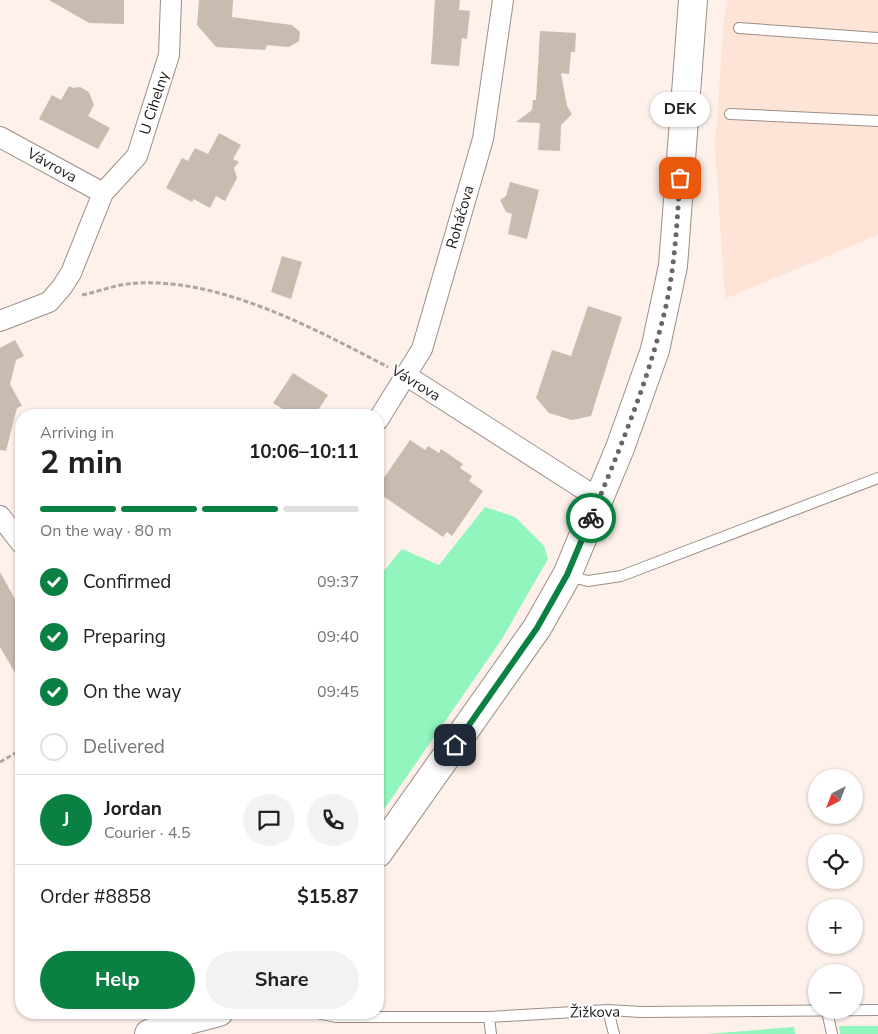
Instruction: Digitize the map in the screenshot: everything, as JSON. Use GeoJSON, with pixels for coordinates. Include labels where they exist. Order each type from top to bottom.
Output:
{"type":"FeatureCollection","features":[{"type":"Feature","properties":{"kind":"street","name":"U Cihelny"},"geometry":{"type":"LineString","coordinates":[[103,193],[137,156],[169,55],[171,0]]}},
{"type":"Feature","properties":{"kind":"street","name":"Roháčova"},"geometry":{"type":"LineString","coordinates":[[384,411],[422,349],[483,139],[502,0]]}},
{"type":"Feature","properties":{"kind":"street"},"geometry":{"type":"LineString","coordinates":[[384,845],[500,683],[537,628],[567,575],[641,392],[655,350],[665,309],[674,247],[693,0]]}},
{"type":"Feature","properties":{"kind":"street","name":"Vávrova"},"geometry":{"type":"LineString","coordinates":[[0,137],[103,193]]}},
{"type":"Feature","properties":{"kind":"street"},"geometry":{"type":"LineString","coordinates":[[0,321],[49,302],[62,287],[71,273],[103,193]]}},
{"type":"Feature","properties":{"kind":"street","name":"Vávrova"},"geometry":{"type":"LineString","coordinates":[[406,376],[599,499]]}},
{"type":"Feature","properties":{"kind":"street"},"geometry":{"type":"LineString","coordinates":[[0,516],[15,535]]}},
{"type":"Feature","properties":{"kind":"street"},"geometry":{"type":"LineString","coordinates":[[149,1034],[169,1025],[192,1019]]}},
{"type":"Feature","properties":{"kind":"lane"},"geometry":{"type":"LineString","coordinates":[[739,28],[878,38]]}},
{"type":"Feature","properties":{"kind":"lane"},"geometry":{"type":"LineString","coordinates":[[730,114],[878,121]]}},
{"type":"Feature","properties":{"kind":"lane"},"geometry":{"type":"LineString","coordinates":[[567,575],[588,581],[621,576],[878,478]]}},
{"type":"Feature","properties":{"kind":"lane"},"geometry":{"type":"LineString","coordinates":[[608,1010],[614,1034]]}},
{"type":"Feature","properties":{"kind":"lane","name":"Žižkova"},"geometry":{"type":"LineString","coordinates":[[384,1017],[489,1017],[608,1010],[641,1012],[808,1011]]}},
{"type":"Feature","properties":{"kind":"lane","name":"Žižkova"},"geometry":{"type":"LineString","coordinates":[[863,1010],[878,1010]]}},
{"type":"Feature","properties":{"kind":"lane"},"geometry":{"type":"LineString","coordinates":[[489,1017],[491,1034]]}},
{"type":"Feature","properties":{"kind":"lane"},"geometry":{"type":"LineString","coordinates":[[829,1019],[832,1034]]}},
{"type":"Feature","properties":{"kind":"path","name":"Vávrova"},"geometry":{"type":"LineString","coordinates":[[49,302],[127,284],[176,285],[220,293],[303,323],[406,376]]}},
{"type":"Feature","properties":{"kind":"path"},"geometry":{"type":"LineString","coordinates":[[0,762],[15,753]]}},
{"type":"Feature","properties":{"kind":"shaded area"},"geometry":{"type":"Polygon","coordinates":[[[728,0],[878,0],[878,235],[725,299],[715,147],[724,17],[728,0]]]}},
{"type":"Feature","properties":{"kind":"green space"},"geometry":{"type":"Polygon","coordinates":[[[485,507],[515,517],[544,546],[548,559],[502,639],[384,809],[384,571],[402,549],[439,565],[485,507]]]}},
{"type":"Feature","properties":{"kind":"green space"},"geometry":{"type":"Polygon","coordinates":[[[839,1026],[878,1026],[878,1034],[840,1034],[839,1026]]]}},
{"type":"Feature","properties":{"kind":"green space"},"geometry":{"type":"Polygon","coordinates":[[[794,1027],[795,1034],[706,1034],[794,1027]]]}},
{"type":"Feature","properties":{"kind":"building"},"geometry":{"type":"Polygon","coordinates":[[[49,0],[124,0],[124,24],[89,23],[49,0]]]}},
{"type":"Feature","properties":{"kind":"building"},"geometry":{"type":"Polygon","coordinates":[[[199,0],[233,0],[232,17],[292,25],[300,32],[299,41],[289,47],[267,45],[265,50],[216,47],[197,25],[199,0]]]}},
{"type":"Feature","properties":{"kind":"building"},"geometry":{"type":"Polygon","coordinates":[[[435,0],[460,0],[459,10],[470,11],[467,39],[462,38],[459,66],[431,64],[435,0]]]}},
{"type":"Feature","properties":{"kind":"building"},"geometry":{"type":"Polygon","coordinates":[[[540,31],[576,33],[575,52],[571,52],[569,74],[561,73],[567,106],[572,114],[561,125],[560,151],[538,150],[540,123],[516,122],[532,110],[533,100],[536,100],[540,31]]]}},
{"type":"Feature","properties":{"kind":"building"},"geometry":{"type":"Polygon","coordinates":[[[69,86],[73,88],[80,87],[89,92],[94,105],[88,116],[110,128],[98,149],[39,119],[52,95],[61,100],[69,86]]]}},
{"type":"Feature","properties":{"kind":"building"},"geometry":{"type":"Polygon","coordinates":[[[219,133],[241,145],[233,159],[239,162],[234,168],[237,178],[225,201],[216,196],[210,208],[194,199],[192,202],[166,188],[182,158],[188,161],[195,148],[208,154],[219,133]]]}},
{"type":"Feature","properties":{"kind":"building"},"geometry":{"type":"Polygon","coordinates":[[[510,182],[539,190],[527,239],[508,234],[512,214],[506,212],[500,200],[506,196],[510,182]]]}},
{"type":"Feature","properties":{"kind":"building"},"geometry":{"type":"Polygon","coordinates":[[[282,256],[302,262],[291,299],[271,292],[282,256]]]}},
{"type":"Feature","properties":{"kind":"building"},"geometry":{"type":"Polygon","coordinates":[[[588,306],[622,317],[591,416],[572,420],[549,413],[536,398],[552,350],[571,356],[588,306]]]}},
{"type":"Feature","properties":{"kind":"building"},"geometry":{"type":"Polygon","coordinates":[[[15,340],[24,356],[16,360],[10,384],[22,406],[15,409],[6,451],[0,450],[0,348],[15,340]]]}},
{"type":"Feature","properties":{"kind":"building"},"geometry":{"type":"Polygon","coordinates":[[[293,373],[328,395],[319,409],[282,409],[273,403],[293,373]]]}},
{"type":"Feature","properties":{"kind":"building"},"geometry":{"type":"Polygon","coordinates":[[[410,440],[425,450],[428,446],[439,453],[441,449],[463,464],[460,468],[472,476],[469,481],[483,491],[452,536],[447,532],[443,537],[384,497],[384,478],[410,440]]]}},
{"type":"Feature","properties":{"kind":"building"},"geometry":{"type":"Polygon","coordinates":[[[0,572],[15,599],[15,673],[0,647],[0,572]]]}},
{"type":"Feature","properties":{"kind":"way so far"},"geometry":{"type":"LineString","coordinates":[[591,518],[620,448],[655,350],[673,266],[680,178]]}},
{"type":"Feature","properties":{"kind":"place","name":"DEK"},"geometry":{"type":"Point","coordinates":[680,178]}},
{"type":"Feature","properties":{"kind":"route"},"geometry":{"type":"LineString","coordinates":[[455,745],[537,628],[567,575],[591,518]]}}]}
